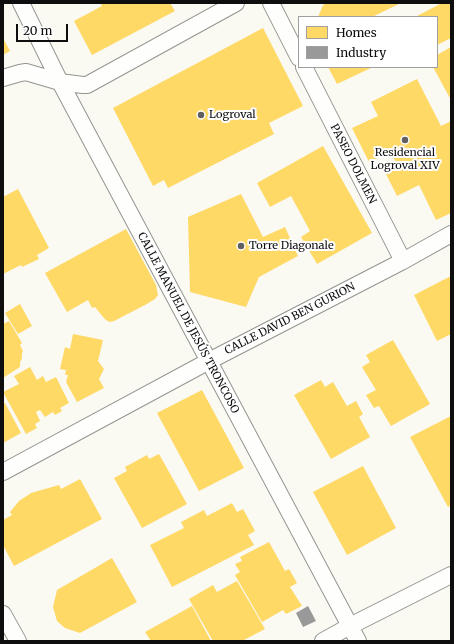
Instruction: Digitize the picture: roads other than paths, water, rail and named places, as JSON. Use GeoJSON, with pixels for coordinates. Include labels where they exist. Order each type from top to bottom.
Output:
{"type":"FeatureCollection","features":[{"type":"Feature","properties":{"kind":"street","name":"CALLE MANUEL DE JESÚS TRONCOSO"},"geometry":{"type":"LineString","coordinates":[[21,3],[60,82],[358,641]]}},
{"type":"Feature","properties":{"kind":"street"},"geometry":{"type":"LineString","coordinates":[[3,78],[26,72],[60,82],[87,85],[236,3]]}},
{"type":"Feature","properties":{"kind":"street"},"geometry":{"type":"LineString","coordinates":[[271,3],[298,56]]}},
{"type":"Feature","properties":{"kind":"street","name":"PASEO DOLMEN"},"geometry":{"type":"LineString","coordinates":[[305,68],[403,261]]}},
{"type":"Feature","properties":{"kind":"street","name":"CALLE DAVID BEN GURION"},"geometry":{"type":"LineString","coordinates":[[3,472],[209,361],[403,261],[451,234]]}},
{"type":"Feature","properties":{"kind":"street"},"geometry":{"type":"LineString","coordinates":[[323,641],[451,575]]}},
{"type":"Feature","properties":{"kind":"street"},"geometry":{"type":"LineString","coordinates":[[3,614],[18,641]]}},
{"type":"Feature","properties":{"kind":"place","name":"Logroval"},"geometry":{"type":"Point","coordinates":[201,115]}},
{"type":"Feature","properties":{"kind":"place","name":"Residencial Logroval XIV"},"geometry":{"type":"Point","coordinates":[405,140]}},
{"type":"Feature","properties":{"kind":"place","name":"Torre Diagonale"},"geometry":{"type":"Point","coordinates":[241,246]}}]}
